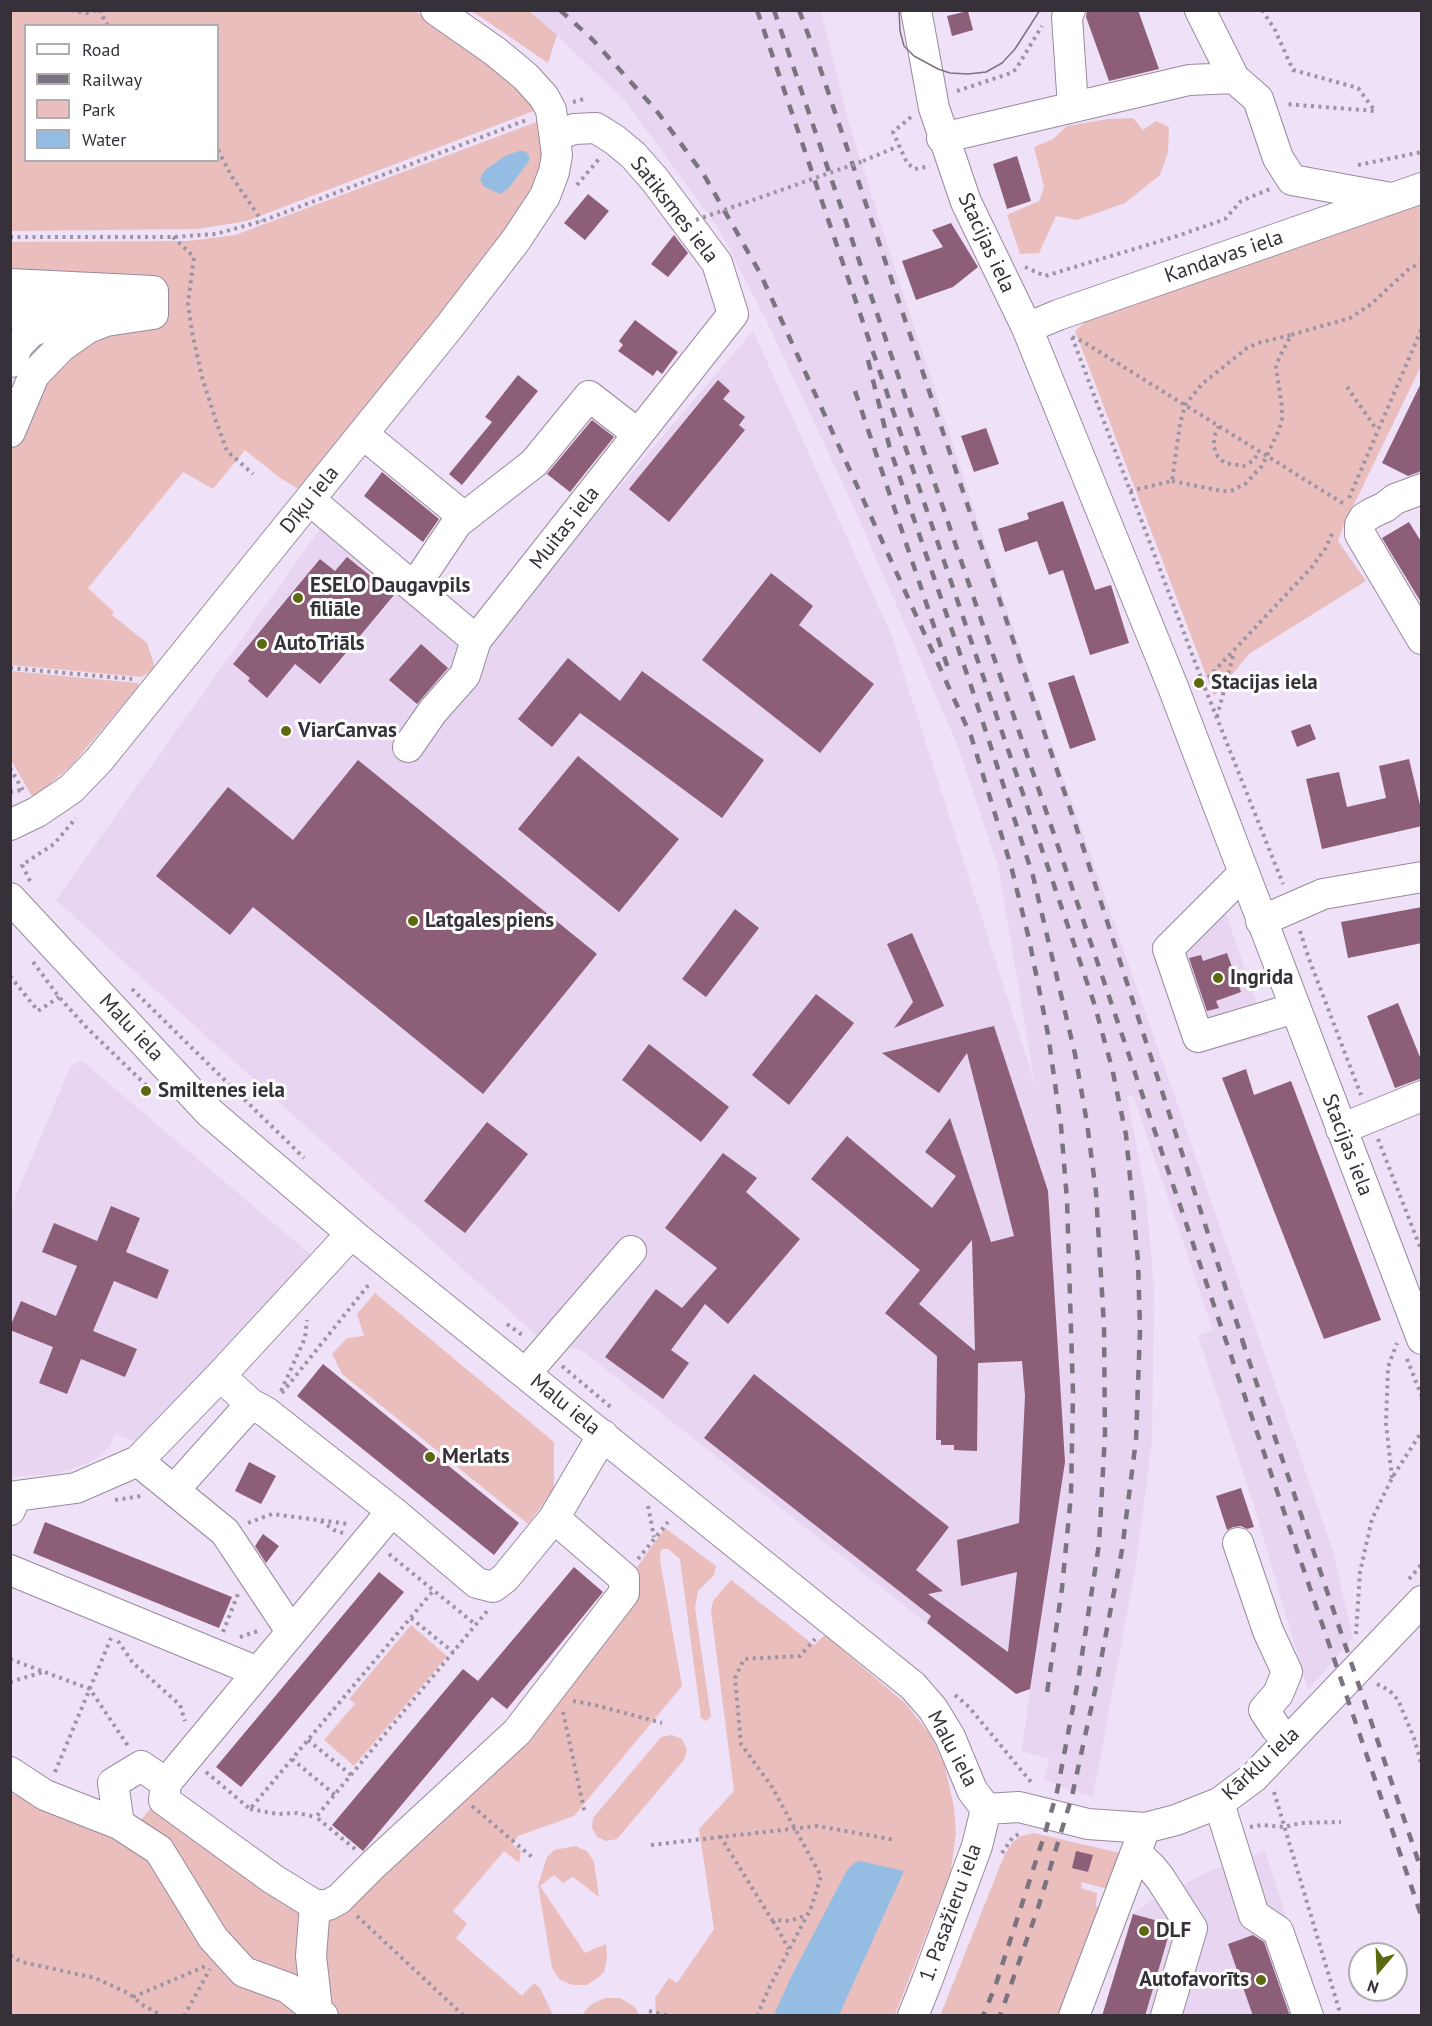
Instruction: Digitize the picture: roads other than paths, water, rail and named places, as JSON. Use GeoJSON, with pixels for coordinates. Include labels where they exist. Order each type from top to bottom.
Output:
{"type":"FeatureCollection","features":[{"type":"Feature","properties":{"kind":"street"},"geometry":{"type":"LineString","coordinates":[[436,10],[496,52],[526,77],[544,97],[551,110],[545,127]]}},
{"type":"Feature","properties":{"kind":"street","name":"Stacijas iela"},"geometry":{"type":"LineString","coordinates":[[916,10],[934,108],[942,138],[978,230],[1027,328],[1173,687],[1341,1129],[1410,1338]]}},
{"type":"Feature","properties":{"kind":"street"},"geometry":{"type":"LineString","coordinates":[[1200,10],[1234,78],[1259,102],[1278,158],[1292,180],[1391,198]]}},
{"type":"Feature","properties":{"kind":"street"},"geometry":{"type":"LineString","coordinates":[[1058,15],[1067,17],[1073,107]]}},
{"type":"Feature","properties":{"kind":"street"},"geometry":{"type":"LineString","coordinates":[[942,138],[1189,81],[1234,78]]}},
{"type":"Feature","properties":{"kind":"street","name":"Satiksmes iela"},"geometry":{"type":"LineString","coordinates":[[545,127],[596,128],[633,155],[655,180],[717,262],[733,314]]}},
{"type":"Feature","properties":{"kind":"street","name":"Dīķu iela"},"geometry":{"type":"LineString","coordinates":[[10,825],[37,812],[71,789],[99,760],[363,434],[532,218],[545,196],[554,172],[557,155],[545,127]]}},
{"type":"Feature","properties":{"kind":"street","name":"Kandavas iela"},"geometry":{"type":"LineString","coordinates":[[1027,328],[1422,188]]}},
{"type":"Feature","properties":{"kind":"street"},"geometry":{"type":"LineString","coordinates":[[10,284],[153,291],[153,314],[106,321],[88,328],[61,347],[34,375],[10,432]]}},
{"type":"Feature","properties":{"kind":"street"},"geometry":{"type":"LineString","coordinates":[[10,314],[66,299],[153,301]]}},
{"type":"Feature","properties":{"kind":"street"},"geometry":{"type":"LineString","coordinates":[[11,363],[18,345],[31,332],[64,317],[153,301]]}},
{"type":"Feature","properties":{"kind":"street","name":"Muitas iela"},"geometry":{"type":"LineString","coordinates":[[408,747],[433,711],[465,675],[476,640],[733,314]]}},
{"type":"Feature","properties":{"kind":"street"},"geometry":{"type":"LineString","coordinates":[[10,358],[11,363]]}},
{"type":"Feature","properties":{"kind":"street"},"geometry":{"type":"LineString","coordinates":[[414,587],[457,523],[534,463],[584,391],[638,434]]}},
{"type":"Feature","properties":{"kind":"street"},"geometry":{"type":"LineString","coordinates":[[363,434],[465,517]]}},
{"type":"Feature","properties":{"kind":"street"},"geometry":{"type":"LineString","coordinates":[[1422,489],[1395,499],[1364,518],[1360,525],[1360,534],[1422,639]]}},
{"type":"Feature","properties":{"kind":"street"},"geometry":{"type":"LineString","coordinates":[[310,500],[476,640]]}},
{"type":"Feature","properties":{"kind":"street"},"geometry":{"type":"LineString","coordinates":[[1243,873],[1168,949],[1198,1037],[1295,1008]]}},
{"type":"Feature","properties":{"kind":"street"},"geometry":{"type":"LineString","coordinates":[[1262,921],[1323,894],[1422,876]]}},
{"type":"Feature","properties":{"kind":"street","name":"Malu iela"},"geometry":{"type":"LineString","coordinates":[[21,890],[209,1112],[351,1234],[535,1363],[603,1435],[913,1686],[933,1709],[950,1737],[972,1790],[986,1809],[1019,1807],[1088,1824],[1140,1841]]}},
{"type":"Feature","properties":{"kind":"street"},"geometry":{"type":"LineString","coordinates":[[1341,1129],[1422,1095]]}},
{"type":"Feature","properties":{"kind":"street"},"geometry":{"type":"LineString","coordinates":[[12,1500],[76,1488],[138,1461],[351,1234]]}},
{"type":"Feature","properties":{"kind":"street"},"geometry":{"type":"LineString","coordinates":[[535,1363],[631,1251]]}},
{"type":"Feature","properties":{"kind":"street"},"geometry":{"type":"LineString","coordinates":[[220,1376],[251,1404],[266,1412],[380,1525],[477,1583],[493,1587],[504,1578],[554,1518],[603,1435]]}},
{"type":"Feature","properties":{"kind":"street"},"geometry":{"type":"LineString","coordinates":[[174,1490],[251,1404]]}},
{"type":"Feature","properties":{"kind":"street"},"geometry":{"type":"LineString","coordinates":[[138,1461],[225,1532],[288,1628]]}},
{"type":"Feature","properties":{"kind":"street"},"geometry":{"type":"LineString","coordinates":[[320,2012],[311,1956],[327,1902],[374,1864],[455,1791],[558,1691],[624,1593],[624,1578],[554,1518]]}},
{"type":"Feature","properties":{"kind":"street"},"geometry":{"type":"LineString","coordinates":[[159,1850],[157,1783],[190,1753],[258,1672],[288,1628],[380,1525]]}},
{"type":"Feature","properties":{"kind":"street"},"geometry":{"type":"LineString","coordinates":[[1238,1543],[1269,1631],[1287,1672],[1278,1694],[1264,1710],[1288,1741]]}},
{"type":"Feature","properties":{"kind":"street"},"geometry":{"type":"LineString","coordinates":[[10,1570],[216,1648],[258,1672]]}},
{"type":"Feature","properties":{"kind":"street","name":"Kārklu iela"},"geometry":{"type":"LineString","coordinates":[[1140,1841],[1176,1820],[1219,1803],[1254,1777],[1288,1741],[1413,1593]]}},
{"type":"Feature","properties":{"kind":"street"},"geometry":{"type":"LineString","coordinates":[[10,1772],[45,1795],[119,1824],[159,1850],[213,1938],[244,1972],[288,1988],[320,2012]]}},
{"type":"Feature","properties":{"kind":"street"},"geometry":{"type":"LineString","coordinates":[[119,1824],[113,1783],[157,1783],[273,1879],[327,1902]]}},
{"type":"Feature","properties":{"kind":"street"},"geometry":{"type":"LineString","coordinates":[[1219,1803],[1254,1915],[1278,1931],[1308,2016]]}},
{"type":"Feature","properties":{"kind":"street","name":"1. Pasažieru iela"},"geometry":{"type":"LineString","coordinates":[[913,2016],[977,1846],[986,1809]]}},
{"type":"Feature","properties":{"kind":"street"},"geometry":{"type":"LineString","coordinates":[[1074,2016],[1140,1841]]}},
{"type":"Feature","properties":{"kind":"street"},"geometry":{"type":"LineString","coordinates":[[1140,1841],[1151,1867],[1192,1928],[1166,2016]]}},
{"type":"Feature","properties":{"kind":"water"},"geometry":{"type":"Polygon","coordinates":[[[525,151],[529,155],[529,161],[509,188],[500,194],[483,186],[480,179],[485,170],[505,156],[525,151]]]}},
{"type":"Feature","properties":{"kind":"water"},"geometry":{"type":"Polygon","coordinates":[[[860,1861],[904,1871],[839,2015],[774,2015],[790,1979],[847,1870],[860,1861]]]}},
{"type":"Feature","properties":{"kind":"tram line"},"geometry":{"type":"LineString","coordinates":[[899,10],[900,31],[904,46],[914,56],[938,69],[950,73],[968,74],[986,72],[1002,63],[1015,49],[1040,10]]}},
{"type":"Feature","properties":{"kind":"railway"},"geometry":{"type":"LineString","coordinates":[[560,10],[592,39],[656,110],[704,175],[760,273],[971,736],[1011,866],[1029,939],[1048,1034],[1061,1126],[1067,1200],[1073,1393],[1071,1495],[1062,1588],[1046,1700]]}},
{"type":"Feature","properties":{"kind":"railway"},"geometry":{"type":"LineString","coordinates":[[757,10],[1094,1003],[1112,1068],[1126,1135],[1138,1261],[1140,1329],[1136,1440],[1122,1550],[1072,1796],[1039,1905],[1000,2016]]}},
{"type":"Feature","properties":{"kind":"railway"},"geometry":{"type":"LineString","coordinates":[[774,10],[1422,1918]]}},
{"type":"Feature","properties":{"kind":"railway"},"geometry":{"type":"LineString","coordinates":[[799,10],[1085,853],[1245,1348]]}},
{"type":"Feature","properties":{"kind":"railway"},"geometry":{"type":"LineString","coordinates":[[868,360],[890,449],[1033,876],[1075,1054],[1096,1192],[1104,1326],[1105,1434],[1099,1544],[1078,1681],[1057,1792],[996,1984],[983,2016]]}},
{"type":"Feature","properties":{"kind":"railway"},"geometry":{"type":"LineString","coordinates":[[855,391],[949,671]]}},
{"type":"Feature","properties":{"kind":"railway"},"geometry":{"type":"LineString","coordinates":[[1242,1340],[1422,1872]]}},
{"type":"Feature","properties":{"kind":"place","name":"ESELO Daugavpils filiāle"},"geometry":{"type":"Point","coordinates":[298,598]}},
{"type":"Feature","properties":{"kind":"place","name":"AutoTriāls"},"geometry":{"type":"Point","coordinates":[262,644]}},
{"type":"Feature","properties":{"kind":"place","name":"Stacijas iela"},"geometry":{"type":"Point","coordinates":[1199,683]}},
{"type":"Feature","properties":{"kind":"place","name":"ViarCanvas"},"geometry":{"type":"Point","coordinates":[286,731]}},
{"type":"Feature","properties":{"kind":"place","name":"Latgales piens"},"geometry":{"type":"Point","coordinates":[413,921]}},
{"type":"Feature","properties":{"kind":"place","name":"Ingrida"},"geometry":{"type":"Point","coordinates":[1218,978]}},
{"type":"Feature","properties":{"kind":"place","name":"Smiltenes iela"},"geometry":{"type":"Point","coordinates":[146,1091]}},
{"type":"Feature","properties":{"kind":"place","name":"Merlats"},"geometry":{"type":"Point","coordinates":[430,1457]}},
{"type":"Feature","properties":{"kind":"place","name":"DLF"},"geometry":{"type":"Point","coordinates":[1144,1931]}},
{"type":"Feature","properties":{"kind":"place","name":"Autofavorīts"},"geometry":{"type":"Point","coordinates":[1261,1980]}}]}
